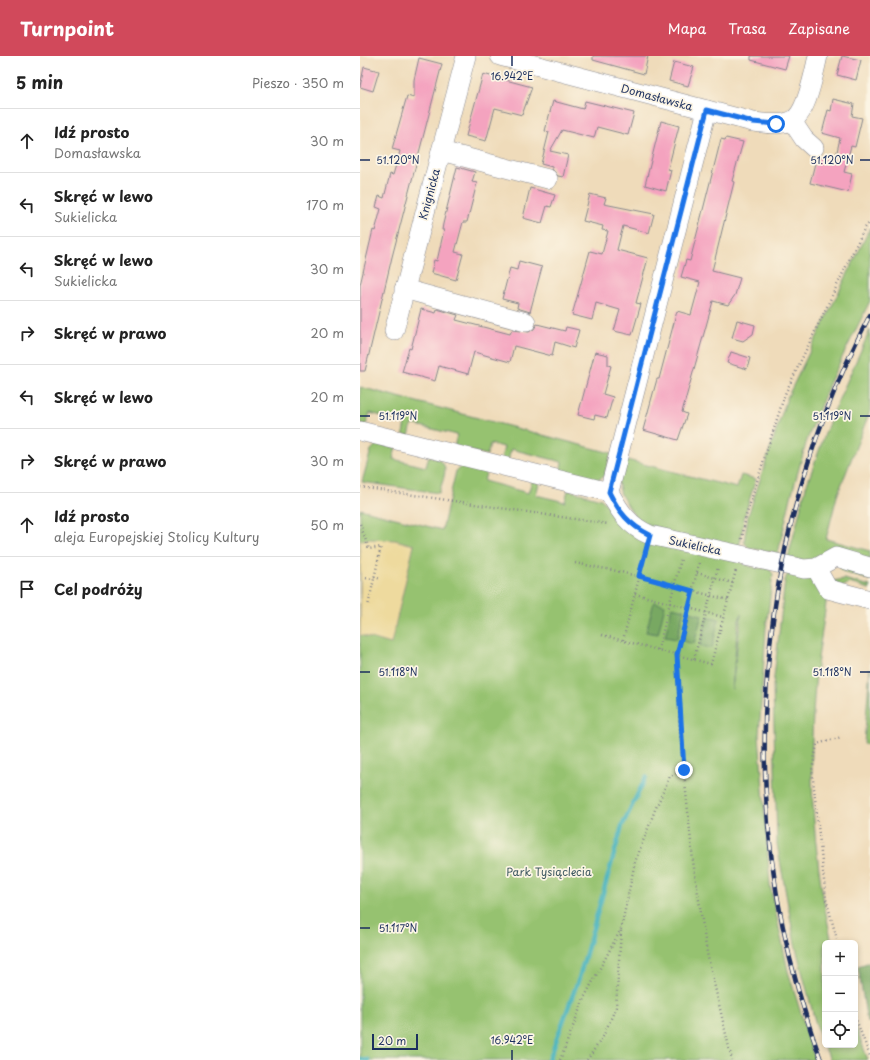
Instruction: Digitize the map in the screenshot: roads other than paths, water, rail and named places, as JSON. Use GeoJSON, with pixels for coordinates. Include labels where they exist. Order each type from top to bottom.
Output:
{"type":"FeatureCollection","features":[{"type":"Feature","properties":{"kind":"street","name":"Knignicka"},"geometry":{"type":"LineString","coordinates":[[394,331],[466,56]]}},
{"type":"Feature","properties":{"kind":"street","name":"Domasławska"},"geometry":{"type":"LineString","coordinates":[[500,56],[753,122],[776,124],[792,121]]}},
{"type":"Feature","properties":{"kind":"street"},"geometry":{"type":"LineString","coordinates":[[814,148],[804,138],[792,121],[802,111],[808,96],[818,56]]}},
{"type":"Feature","properties":{"kind":"street"},"geometry":{"type":"LineString","coordinates":[[360,431],[609,492],[707,110]]}},
{"type":"Feature","properties":{"kind":"street"},"geometry":{"type":"LineString","coordinates":[[441,151],[548,179]]}},
{"type":"Feature","properties":{"kind":"street"},"geometry":{"type":"LineString","coordinates":[[404,289],[526,322]]}},
{"type":"Feature","properties":{"kind":"street","name":"Sukielicka"},"geometry":{"type":"LineString","coordinates":[[609,492],[627,521],[638,530],[650,535],[804,569],[816,568]]}},
{"type":"Feature","properties":{"kind":"street"},"geometry":{"type":"LineString","coordinates":[[870,567],[836,557],[816,568],[828,588],[870,600]]}},
{"type":"Feature","properties":{"kind":"waterway"},"geometry":{"type":"LineString","coordinates":[[549,1060],[579,978],[622,826],[646,777]]}},
{"type":"Feature","properties":{"kind":"waterway"},"geometry":{"type":"LineString","coordinates":[[360,1059],[368,1060]]}},
{"type":"Feature","properties":{"kind":"railway"},"geometry":{"type":"LineString","coordinates":[[821,1060],[792,968],[774,873],[765,778],[767,682],[778,587],[799,494],[830,403],[870,315]]}},
{"type":"Feature","properties":{"kind":"park label","name":"Park Tysiąclecia"},"geometry":{"type":"Point","coordinates":[549,871]}}]}
